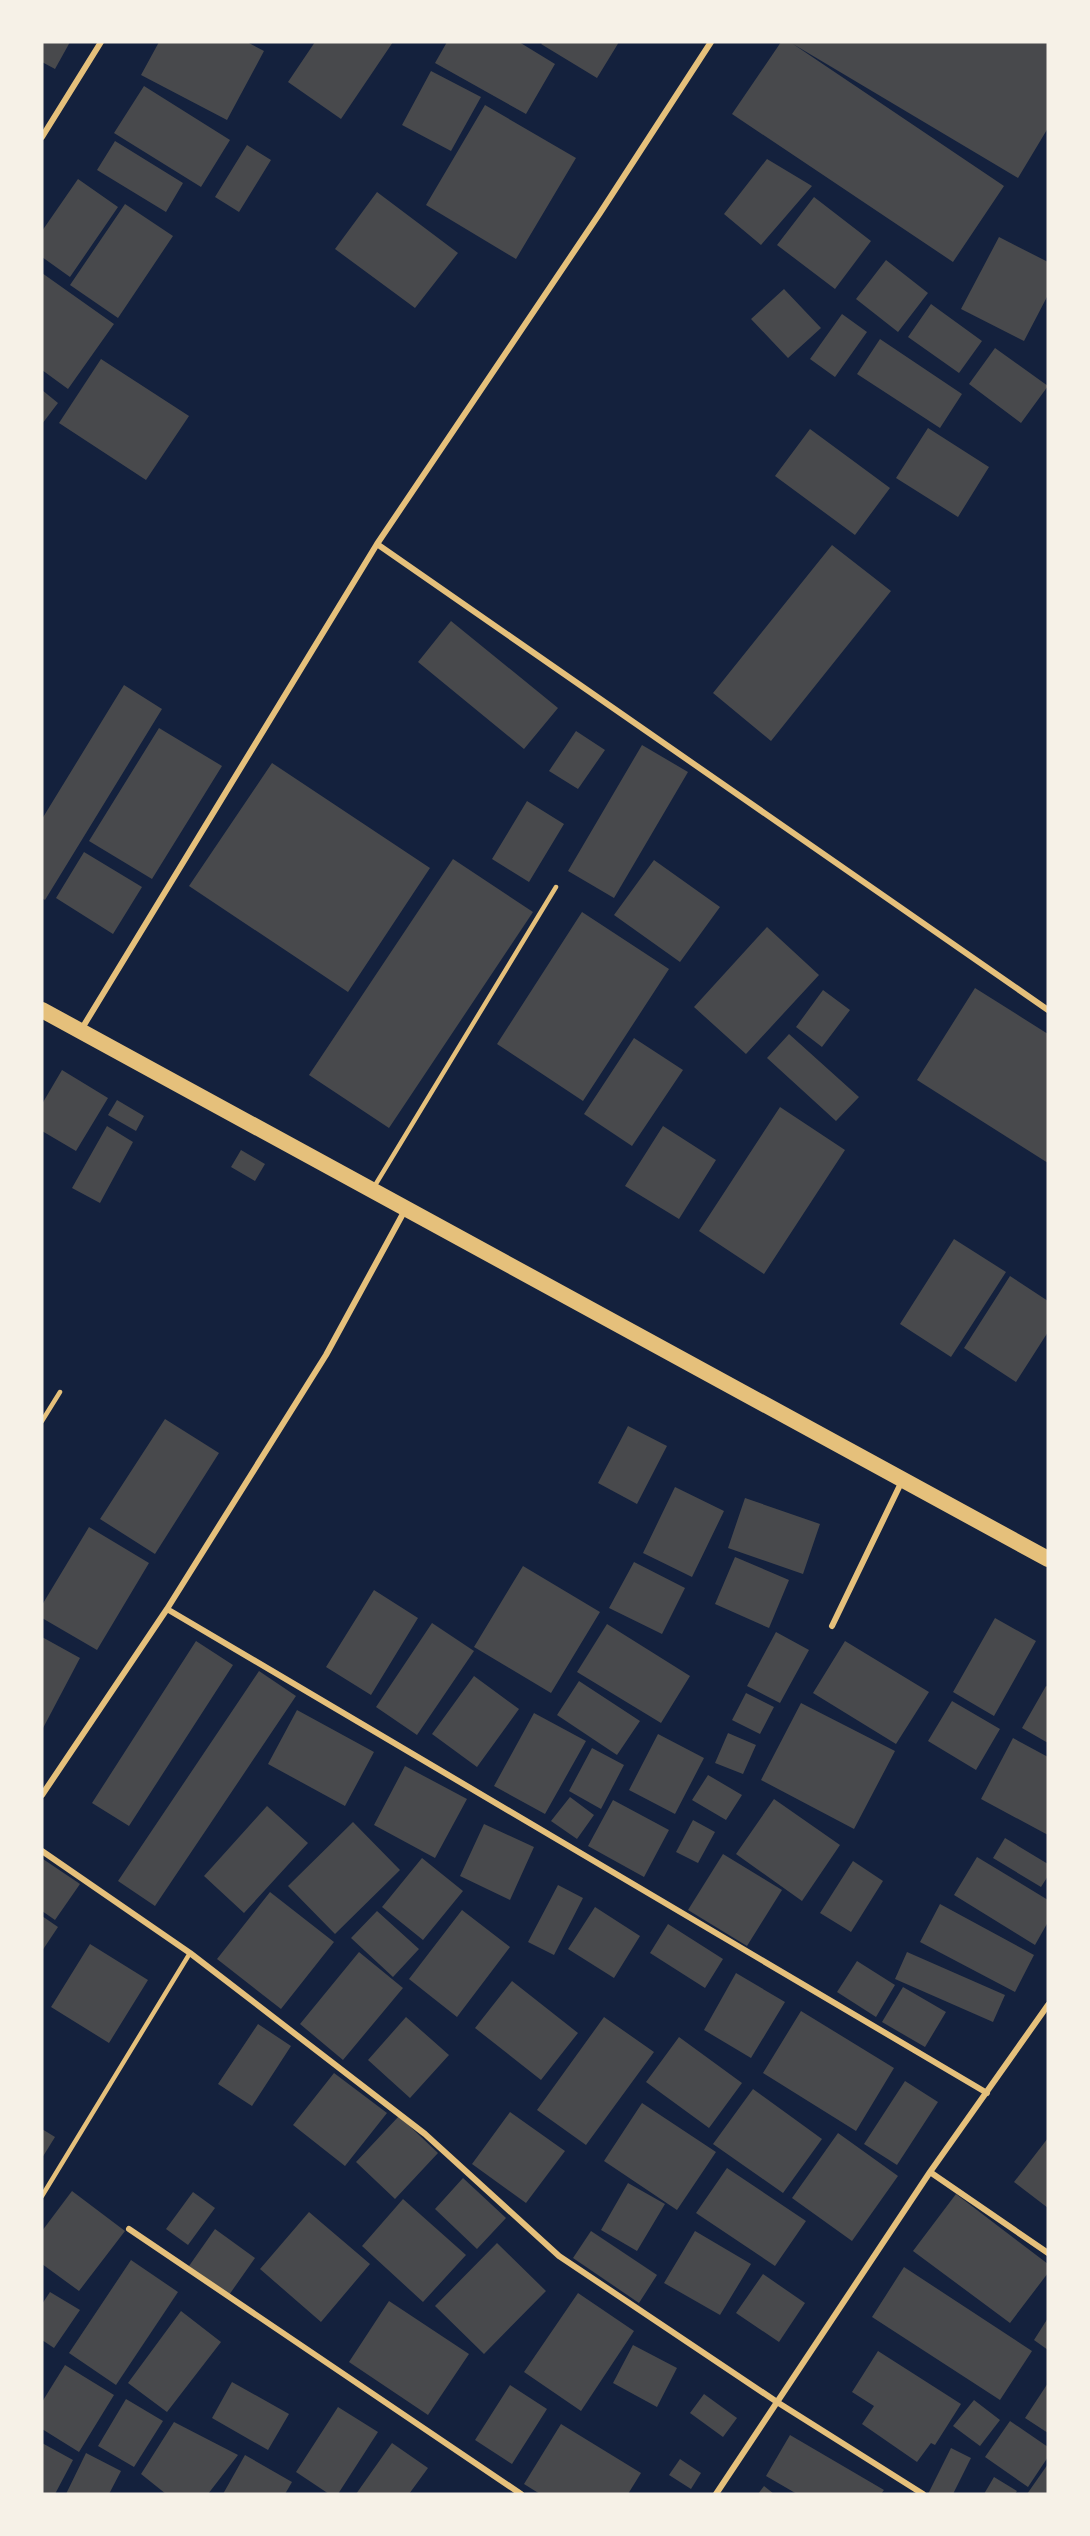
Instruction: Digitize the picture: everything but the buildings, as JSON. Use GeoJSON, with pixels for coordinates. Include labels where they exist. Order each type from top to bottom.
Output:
{"type":"FeatureCollection","features":[{"type":"Feature","properties":{"kind":"highway"},"geometry":{"type":"LineString","coordinates":[[42,1010],[407,1207],[1048,1560]]}},
{"type":"Feature","properties":{"kind":"street"},"geometry":{"type":"LineString","coordinates":[[42,137],[101,42]]}},
{"type":"Feature","properties":{"kind":"street"},"geometry":{"type":"LineString","coordinates":[[80,1030],[376,544],[600,213],[711,42]]}},
{"type":"Feature","properties":{"kind":"street"},"geometry":{"type":"LineString","coordinates":[[376,544],[1048,1010]]}},
{"type":"Feature","properties":{"kind":"street"},"geometry":{"type":"LineString","coordinates":[[42,1795],[167,1609],[327,1355],[407,1207]]}},
{"type":"Feature","properties":{"kind":"street"},"geometry":{"type":"LineString","coordinates":[[832,1626],[902,1480]]}},
{"type":"Feature","properties":{"kind":"street"},"geometry":{"type":"LineString","coordinates":[[167,1609],[987,2093]]}},
{"type":"Feature","properties":{"kind":"street"},"geometry":{"type":"LineString","coordinates":[[42,1851],[190,1953],[425,2134],[559,2256],[777,2402],[923,2494]]}},
{"type":"Feature","properties":{"kind":"street"},"geometry":{"type":"LineString","coordinates":[[716,2494],[930,2172],[1048,2005]]}},
{"type":"Feature","properties":{"kind":"street"},"geometry":{"type":"LineString","coordinates":[[930,2172],[1048,2253]]}},
{"type":"Feature","properties":{"kind":"street"},"geometry":{"type":"LineString","coordinates":[[129,2229],[521,2494]]}},
{"type":"Feature","properties":{"kind":"lane"},"geometry":{"type":"LineString","coordinates":[[372,1190],[556,887]]}},
{"type":"Feature","properties":{"kind":"lane"},"geometry":{"type":"LineString","coordinates":[[42,1421],[60,1392]]}},
{"type":"Feature","properties":{"kind":"lane"},"geometry":{"type":"LineString","coordinates":[[42,2196],[190,1953]]}}]}
